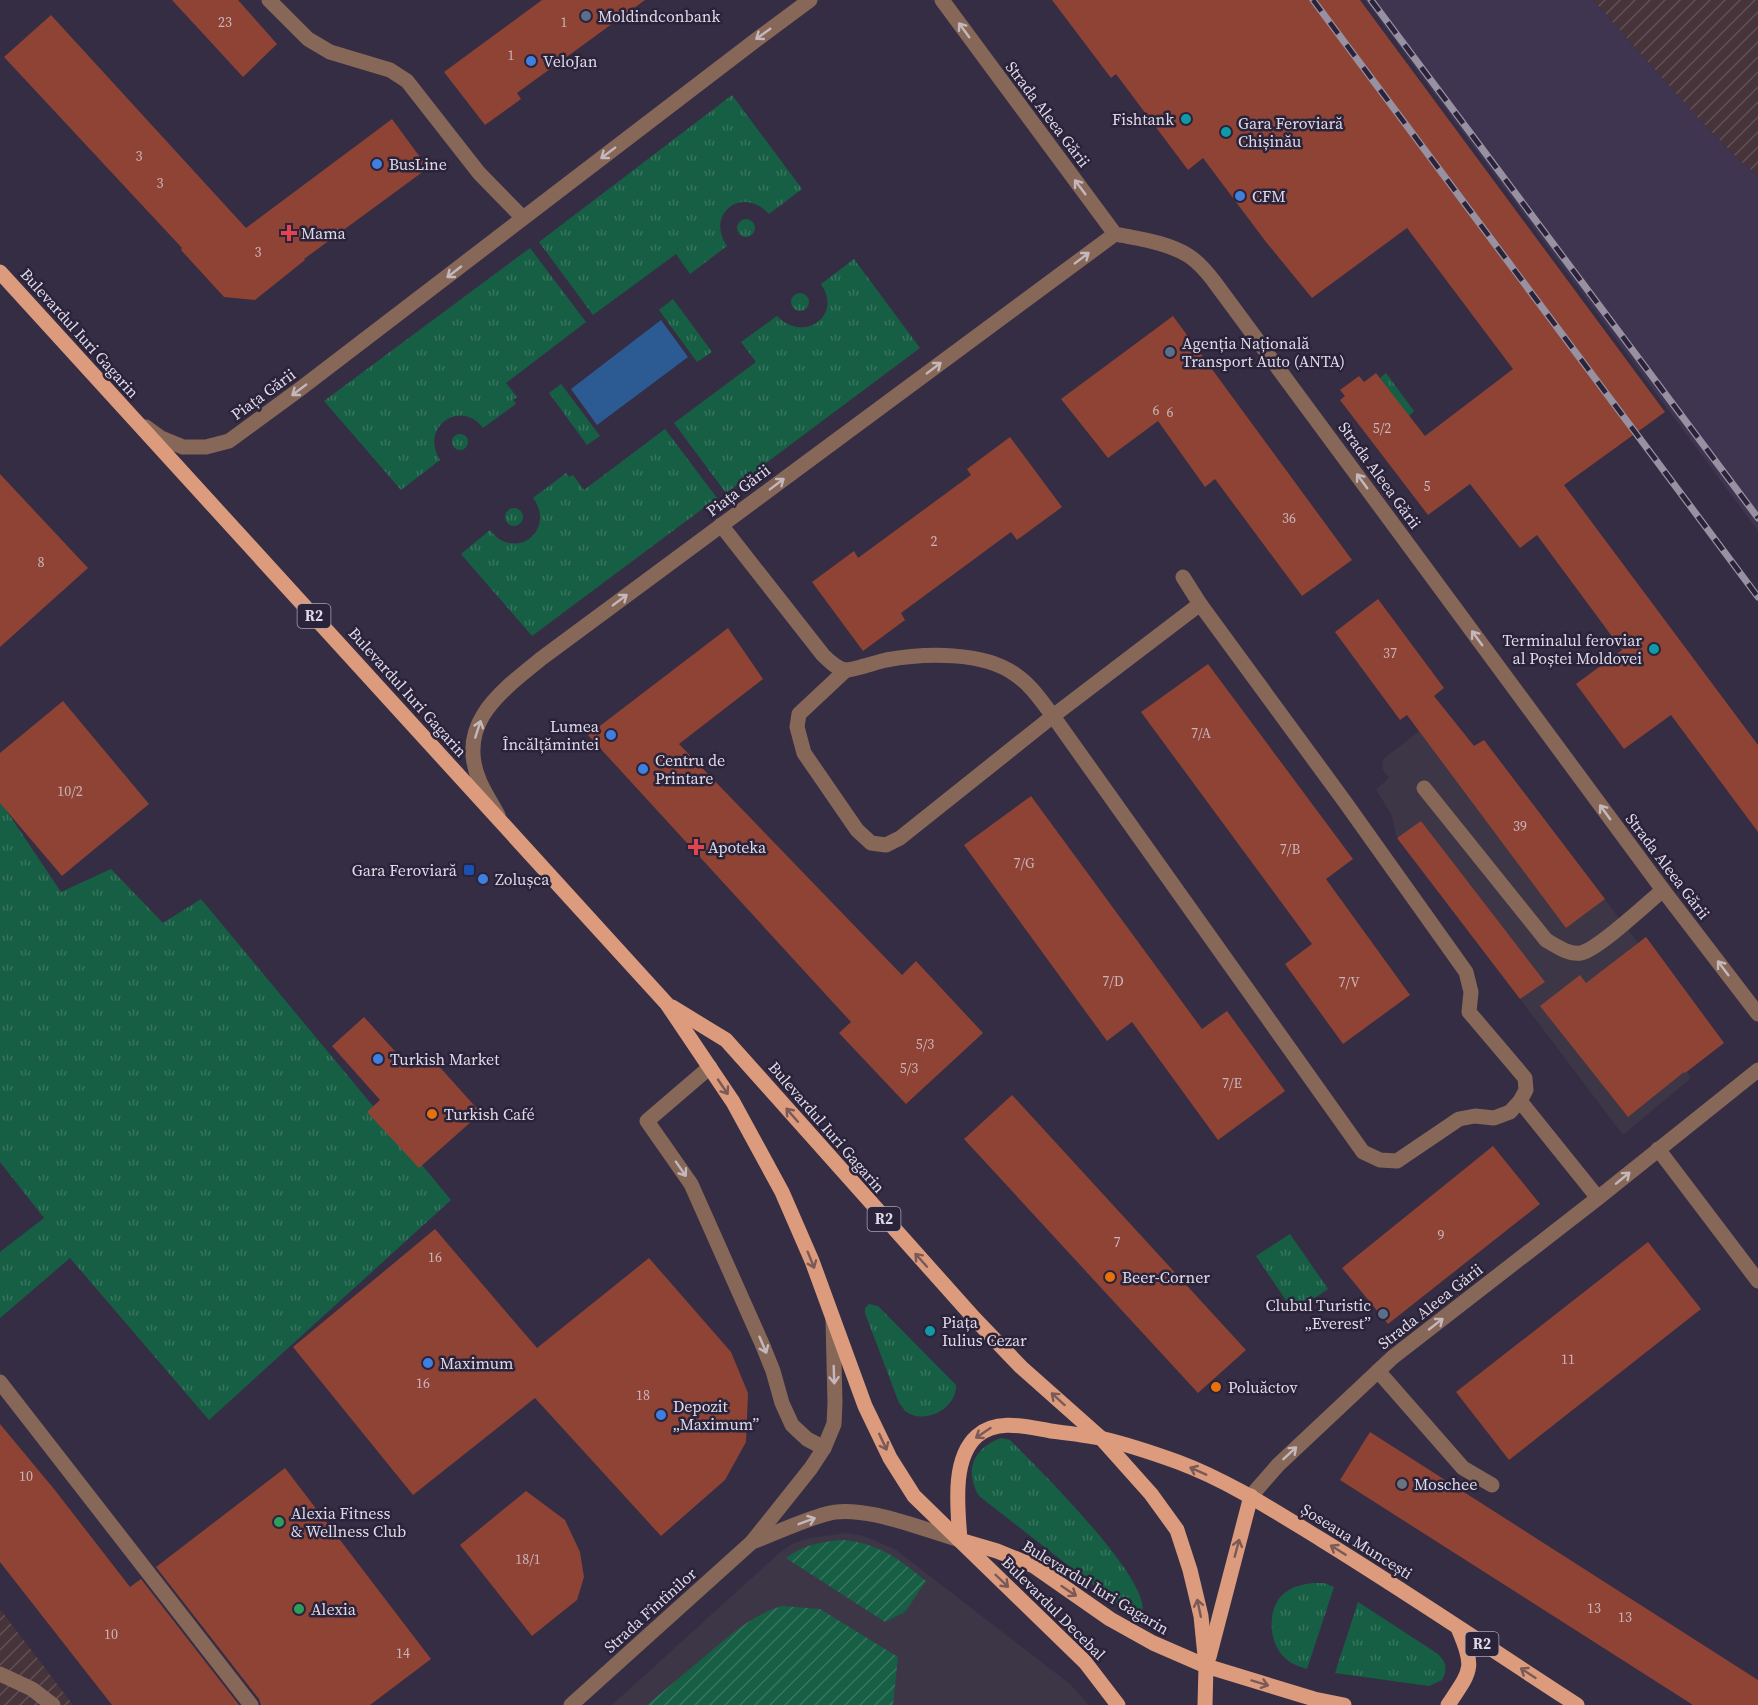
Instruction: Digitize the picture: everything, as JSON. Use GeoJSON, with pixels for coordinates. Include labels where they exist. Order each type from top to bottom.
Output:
{"type":"FeatureCollection","features":[{"type":"Feature","properties":{"kind":"main road","name":"Bulevardul Iuri Gagarin"},"geometry":{"type":"LineString","coordinates":[[0,272],[667,1004],[733,1102],[782,1192],[812,1261],[866,1406],[890,1458],[914,1496],[960,1540],[997,1551],[1034,1566],[1110,1619],[1153,1643],[1206,1666],[1201,1616],[1190,1570],[1177,1530],[1151,1494],[1101,1438],[1021,1367],[974,1318],[726,1040],[667,1004]]}},
{"type":"Feature","properties":{"kind":"main road"},"geometry":{"type":"LineString","coordinates":[[960,1540],[957,1496],[960,1471],[966,1449],[977,1436],[993,1426],[1014,1425],[1101,1438]]}},
{"type":"Feature","properties":{"kind":"main road","name":"Șoseaua Muncești"},"geometry":{"type":"LineString","coordinates":[[1101,1438],[1180,1463],[1251,1496],[1388,1581],[1577,1705]]}},
{"type":"Feature","properties":{"kind":"main road"},"geometry":{"type":"LineString","coordinates":[[1205,1705],[1206,1666],[1251,1496]]}},
{"type":"Feature","properties":{"kind":"main road","name":"Bulevardul Decebal"},"geometry":{"type":"LineString","coordinates":[[960,1540],[1085,1662],[1118,1705]]}},
{"type":"Feature","properties":{"kind":"main road"},"geometry":{"type":"LineString","coordinates":[[1448,1705],[1466,1678],[1470,1666],[1468,1653],[1458,1628]]}},
{"type":"Feature","properties":{"kind":"main road","name":"R2"},"geometry":{"type":"LineString","coordinates":[[1206,1666],[1314,1699],[1344,1705]]}},
{"type":"Feature","properties":{"kind":"main road"},"geometry":{"type":"LineString","coordinates":[[1296,1705],[1314,1699]]}},
{"type":"Feature","properties":{"kind":"street"},"geometry":{"type":"LineString","coordinates":[[269,0],[308,39],[330,52],[390,70],[407,81],[479,173],[523,218]]}},
{"type":"Feature","properties":{"kind":"street","name":"Piața Gării"},"geometry":{"type":"LineString","coordinates":[[126,409],[161,438],[183,447],[206,447],[229,441],[810,0]]}},
{"type":"Feature","properties":{"kind":"street","name":"Strada Aleea Gării"},"geometry":{"type":"LineString","coordinates":[[942,0],[1114,234],[1155,242],[1176,249],[1190,256],[1213,280],[1663,890],[1758,1014]]}},
{"type":"Feature","properties":{"kind":"street","name":"Piața Gării"},"geometry":{"type":"LineString","coordinates":[[502,822],[480,780],[474,756],[476,731],[486,709],[503,690],[542,658],[1114,234]]}},
{"type":"Feature","properties":{"kind":"street"},"geometry":{"type":"LineString","coordinates":[[721,525],[823,655],[834,665],[846,670]]}},
{"type":"Feature","properties":{"kind":"street"},"geometry":{"type":"LineString","coordinates":[[1183,577],[1200,604],[1466,972],[1471,992],[1469,1012],[1525,1078],[1526,1090],[1510,1112],[1494,1118],[1475,1116],[1459,1119],[1397,1161],[1380,1160],[1363,1152],[1053,716],[1035,693],[1016,675],[990,662],[937,655],[888,659],[846,670],[799,714],[797,727],[804,753],[857,830],[871,843],[886,845],[900,838],[1053,716],[1200,604]]}},
{"type":"Feature","properties":{"kind":"street"},"geometry":{"type":"LineString","coordinates":[[1424,789],[1546,940],[1559,949],[1578,954],[1593,949],[1663,890]]}},
{"type":"Feature","properties":{"kind":"street"},"geometry":{"type":"LineString","coordinates":[[710,1067],[647,1121],[692,1184],[763,1346],[782,1403],[792,1425],[807,1439],[824,1448]]}},
{"type":"Feature","properties":{"kind":"street","name":"Strada Aleea Gării"},"geometry":{"type":"LineString","coordinates":[[1251,1496],[1278,1464],[1403,1349],[1758,1070]]}},
{"type":"Feature","properties":{"kind":"street"},"geometry":{"type":"LineString","coordinates":[[1520,1101],[1598,1198]]}},
{"type":"Feature","properties":{"kind":"street"},"geometry":{"type":"LineString","coordinates":[[1658,1149],[1758,1281]]}},
{"type":"Feature","properties":{"kind":"street","name":"Strada Fîntînilor"},"geometry":{"type":"LineString","coordinates":[[571,1705],[752,1542],[812,1468],[834,1424],[832,1317]]}},
{"type":"Feature","properties":{"kind":"street"},"geometry":{"type":"LineString","coordinates":[[1378,1371],[1463,1468],[1492,1485]]}},
{"type":"Feature","properties":{"kind":"street"},"geometry":{"type":"LineString","coordinates":[[0,1382],[251,1705]]}},
{"type":"Feature","properties":{"kind":"street","name":"Strada Fîntînilor"},"geometry":{"type":"LineString","coordinates":[[752,1542],[827,1513],[854,1511],[960,1540]]}},
{"type":"Feature","properties":{"kind":"street"},"geometry":{"type":"LineString","coordinates":[[0,1674],[32,1689],[53,1705]]}},
{"type":"Feature","properties":{"kind":"shaded area"},"geometry":{"type":"Polygon","coordinates":[[[1365,0],[1593,0],[1694,114],[1758,176],[1758,531],[1365,0]]]}},
{"type":"Feature","properties":{"kind":"shaded area"},"geometry":{"type":"Polygon","coordinates":[[[1593,0],[1758,0],[1758,176],[1694,114],[1593,0]]]}},
{"type":"Feature","properties":{"kind":"shaded area"},"geometry":{"type":"Polygon","coordinates":[[[1422,729],[1453,739],[1463,732],[1474,746],[1484,740],[1638,943],[1646,937],[1724,1043],[1687,1072],[1691,1078],[1623,1135],[1396,835],[1392,816],[1376,789],[1389,778],[1382,769],[1383,759],[1422,729]]]}},
{"type":"Feature","properties":{"kind":"shaded area"},"geometry":{"type":"Polygon","coordinates":[[[847,1533],[864,1536],[896,1550],[1070,1684],[1089,1705],[612,1705],[777,1555],[792,1544],[809,1538],[847,1533]]]}},
{"type":"Feature","properties":{"kind":"shaded area"},"geometry":{"type":"Polygon","coordinates":[[[0,1609],[73,1705],[0,1705],[0,1609]]]}},
{"type":"Feature","properties":{"kind":"green space"},"geometry":{"type":"Polygon","coordinates":[[[732,95],[802,189],[769,214],[759,206],[748,202],[730,207],[720,223],[721,234],[727,246],[690,274],[676,254],[593,315],[539,242],[732,95]]]}},
{"type":"Feature","properties":{"kind":"green space"},"geometry":{"type":"Polygon","coordinates":[[[742,219],[750,219],[755,224],[753,235],[742,237],[737,232],[737,224],[742,219]]]}},
{"type":"Feature","properties":{"kind":"green space"},"geometry":{"type":"Polygon","coordinates":[[[530,248],[586,322],[506,383],[517,397],[513,400],[516,404],[483,428],[474,419],[464,416],[454,416],[445,420],[435,437],[435,448],[440,460],[401,490],[324,401],[530,248]]]}},
{"type":"Feature","properties":{"kind":"green space"},"geometry":{"type":"Polygon","coordinates":[[[854,259],[920,348],[726,493],[674,423],[756,362],[741,342],[777,316],[788,324],[798,327],[809,326],[817,322],[824,315],[827,306],[827,295],[821,284],[854,259]]]}},
{"type":"Feature","properties":{"kind":"green space"},"geometry":{"type":"Polygon","coordinates":[[[796,293],[804,293],[809,298],[807,309],[796,311],[791,306],[791,298],[796,293]]]}},
{"type":"Feature","properties":{"kind":"green space"},"geometry":{"type":"Polygon","coordinates":[[[673,299],[712,352],[697,362],[659,310],[673,299]]]}},
{"type":"Feature","properties":{"kind":"green space"},"geometry":{"type":"Polygon","coordinates":[[[1386,373],[1414,411],[1409,416],[1380,378],[1386,373]]]}},
{"type":"Feature","properties":{"kind":"green space"},"geometry":{"type":"Polygon","coordinates":[[[561,384],[600,436],[587,445],[549,393],[561,384]]]}},
{"type":"Feature","properties":{"kind":"green space"},"geometry":{"type":"Polygon","coordinates":[[[665,429],[717,498],[532,636],[461,554],[490,530],[501,540],[515,544],[530,538],[536,532],[540,515],[533,498],[566,473],[569,477],[573,475],[584,490],[665,429]]]}},
{"type":"Feature","properties":{"kind":"green space"},"geometry":{"type":"Polygon","coordinates":[[[457,434],[463,434],[468,442],[466,448],[457,450],[452,445],[452,439],[457,434]]]}},
{"type":"Feature","properties":{"kind":"green space"},"geometry":{"type":"Polygon","coordinates":[[[514,508],[520,511],[523,517],[520,523],[514,526],[508,523],[505,517],[508,511],[514,508]]]}},
{"type":"Feature","properties":{"kind":"green space"},"geometry":{"type":"Polygon","coordinates":[[[0,801],[61,892],[111,869],[163,923],[201,899],[451,1200],[209,1420],[70,1258],[0,1318],[0,1252],[44,1218],[0,1162],[0,801]]]}},
{"type":"Feature","properties":{"kind":"green space"},"geometry":{"type":"Polygon","coordinates":[[[1290,1234],[1328,1289],[1294,1312],[1256,1256],[1290,1234]]]}},
{"type":"Feature","properties":{"kind":"green space"},"geometry":{"type":"Polygon","coordinates":[[[869,1304],[878,1306],[956,1385],[955,1393],[946,1407],[930,1415],[922,1416],[905,1411],[899,1403],[865,1313],[865,1308],[869,1304]]]}},
{"type":"Feature","properties":{"kind":"green space"},"geometry":{"type":"Polygon","coordinates":[[[1001,1438],[1010,1440],[1043,1473],[1112,1551],[1130,1576],[1141,1597],[1142,1613],[1138,1615],[1119,1605],[979,1496],[972,1478],[974,1461],[991,1442],[1001,1438]]]}},
{"type":"Feature","properties":{"kind":"green space"},"geometry":{"type":"Polygon","coordinates":[[[843,1540],[868,1545],[888,1553],[926,1581],[905,1612],[885,1622],[786,1558],[813,1544],[843,1540]]]}},
{"type":"Feature","properties":{"kind":"green space"},"geometry":{"type":"Polygon","coordinates":[[[1324,1583],[1334,1587],[1307,1669],[1293,1664],[1282,1655],[1274,1640],[1272,1622],[1275,1605],[1286,1592],[1292,1588],[1324,1583]]]}},
{"type":"Feature","properties":{"kind":"green space"},"geometry":{"type":"Polygon","coordinates":[[[1358,1602],[1438,1654],[1445,1666],[1442,1680],[1429,1686],[1335,1673],[1358,1602]]]}},
{"type":"Feature","properties":{"kind":"green space"},"geometry":{"type":"Polygon","coordinates":[[[782,1606],[820,1609],[898,1657],[893,1705],[647,1705],[740,1627],[782,1606]]]}},
{"type":"Feature","properties":{"kind":"water"},"geometry":{"type":"Polygon","coordinates":[[[661,320],[688,357],[597,425],[571,389],[661,320]]]}},
{"type":"Feature","properties":{"kind":"building"},"geometry":{"type":"Polygon","coordinates":[[[172,0],[238,0],[277,44],[243,77],[172,0]]]}},
{"type":"Feature","properties":{"kind":"building"},"geometry":{"type":"Polygon","coordinates":[[[542,0],[645,0],[517,93],[521,99],[485,125],[444,72],[542,0]]]}},
{"type":"Feature","properties":{"kind":"building"},"geometry":{"type":"Polygon","coordinates":[[[1052,0],[1360,0],[1665,412],[1564,485],[1758,745],[1758,832],[1671,715],[1624,749],[1576,684],[1622,650],[1537,535],[1520,548],[1470,484],[1428,515],[1340,400],[1345,396],[1340,390],[1359,376],[1364,382],[1376,373],[1425,436],[1513,369],[1407,228],[1312,298],[1266,242],[1203,158],[1188,170],[1116,74],[1111,78],[1052,0]]]}},
{"type":"Feature","properties":{"kind":"building"},"geometry":{"type":"Polygon","coordinates":[[[51,15],[246,228],[392,119],[428,168],[304,259],[255,300],[224,297],[181,250],[182,248],[4,57],[51,15]]]}},
{"type":"Feature","properties":{"kind":"building"},"geometry":{"type":"Polygon","coordinates":[[[1173,316],[1352,560],[1302,596],[1215,479],[1205,487],[1158,421],[1108,458],[1061,399],[1173,316]]]}},
{"type":"Feature","properties":{"kind":"building"},"geometry":{"type":"Polygon","coordinates":[[[1010,437],[1062,507],[1017,540],[1011,532],[901,613],[905,620],[863,651],[812,582],[854,551],[858,558],[971,475],[967,469],[1010,437]]]}},
{"type":"Feature","properties":{"kind":"building"},"geometry":{"type":"Polygon","coordinates":[[[0,474],[88,568],[0,647],[0,474]]]}},
{"type":"Feature","properties":{"kind":"building"},"geometry":{"type":"Polygon","coordinates":[[[1378,599],[1444,688],[1434,696],[1474,746],[1484,740],[1605,899],[1566,928],[1407,715],[1400,720],[1335,632],[1378,599]]]}},
{"type":"Feature","properties":{"kind":"building"},"geometry":{"type":"Polygon","coordinates":[[[728,628],[763,679],[679,744],[902,975],[916,961],[983,1033],[906,1104],[839,1033],[851,1022],[588,735],[728,628]]]}},
{"type":"Feature","properties":{"kind":"building"},"geometry":{"type":"Polygon","coordinates":[[[1208,664],[1353,859],[1326,879],[1410,995],[1343,1044],[1285,964],[1312,944],[1141,712],[1208,664]]]}},
{"type":"Feature","properties":{"kind":"building"},"geometry":{"type":"Polygon","coordinates":[[[63,701],[149,804],[62,876],[0,803],[0,753],[63,701]]]}},
{"type":"Feature","properties":{"kind":"building"},"geometry":{"type":"Polygon","coordinates":[[[1031,796],[1202,1029],[1227,1011],[1285,1091],[1218,1140],[1132,1022],[1107,1041],[964,845],[1031,796]]]}},
{"type":"Feature","properties":{"kind":"building"},"geometry":{"type":"Polygon","coordinates":[[[1421,821],[1545,982],[1520,999],[1397,838],[1421,821]]]}},
{"type":"Feature","properties":{"kind":"building"},"geometry":{"type":"Polygon","coordinates":[[[1646,937],[1724,1043],[1628,1117],[1540,1006],[1580,975],[1586,983],[1646,937]]]}},
{"type":"Feature","properties":{"kind":"building"},"geometry":{"type":"Polygon","coordinates":[[[364,1017],[411,1069],[428,1054],[481,1113],[419,1168],[367,1112],[380,1100],[332,1046],[364,1017]]]}},
{"type":"Feature","properties":{"kind":"building"},"geometry":{"type":"Polygon","coordinates":[[[1012,1095],[1246,1350],[1198,1393],[964,1139],[1012,1095]]]}},
{"type":"Feature","properties":{"kind":"building"},"geometry":{"type":"Polygon","coordinates":[[[1493,1146],[1540,1204],[1388,1324],[1342,1268],[1493,1146]]]}},
{"type":"Feature","properties":{"kind":"building"},"geometry":{"type":"Polygon","coordinates":[[[435,1229],[537,1348],[649,1258],[731,1352],[748,1393],[746,1442],[725,1480],[661,1536],[535,1398],[413,1495],[293,1347],[435,1229]]]}},
{"type":"Feature","properties":{"kind":"building"},"geometry":{"type":"Polygon","coordinates":[[[1648,1242],[1701,1309],[1509,1460],[1456,1392],[1648,1242]]]}},
{"type":"Feature","properties":{"kind":"building"},"geometry":{"type":"Polygon","coordinates":[[[0,1424],[130,1587],[141,1579],[239,1705],[112,1705],[0,1562],[0,1424]]]}},
{"type":"Feature","properties":{"kind":"building"},"geometry":{"type":"Polygon","coordinates":[[[1370,1432],[1758,1680],[1758,1705],[1693,1705],[1340,1480],[1370,1432]]]}},
{"type":"Feature","properties":{"kind":"building","name":"Alexia"},"geometry":{"type":"Polygon","coordinates":[[[285,1468],[431,1659],[370,1705],[261,1705],[259,1699],[156,1567],[285,1468]]]}},
{"type":"Feature","properties":{"kind":"building"},"geometry":{"type":"Polygon","coordinates":[[[526,1491],[565,1520],[580,1552],[584,1577],[577,1600],[532,1636],[460,1545],[526,1491]]]}},
{"type":"Feature","properties":{"kind":"railway"},"geometry":{"type":"LineString","coordinates":[[1313,0],[1758,597]]}},
{"type":"Feature","properties":{"kind":"railway"},"geometry":{"type":"LineString","coordinates":[[1371,0],[1758,518]]}},
{"type":"Feature","properties":{"kind":"place","name":"Moldindconbank"},"geometry":{"type":"Point","coordinates":[586,16]}},
{"type":"Feature","properties":{"kind":"place","name":"VeloJan"},"geometry":{"type":"Point","coordinates":[531,61]}},
{"type":"Feature","properties":{"kind":"place","name":"Fishtank"},"geometry":{"type":"Point","coordinates":[1186,119]}},
{"type":"Feature","properties":{"kind":"place","name":"Gara Feroviară Chișinău"},"geometry":{"type":"Point","coordinates":[1226,132]}},
{"type":"Feature","properties":{"kind":"place","name":"BusLine"},"geometry":{"type":"Point","coordinates":[377,164]}},
{"type":"Feature","properties":{"kind":"place","name":"CFM"},"geometry":{"type":"Point","coordinates":[1240,196]}},
{"type":"Feature","properties":{"kind":"place","name":"Mama"},"geometry":{"type":"Point","coordinates":[289,233]}},
{"type":"Feature","properties":{"kind":"place","name":"Agenția Națională Transport Auto (ANTA)"},"geometry":{"type":"Point","coordinates":[1170,352]}},
{"type":"Feature","properties":{"kind":"place","name":"Terminalul feroviar al Poștei Moldovei"},"geometry":{"type":"Point","coordinates":[1654,649]}},
{"type":"Feature","properties":{"kind":"place","name":"Lumea Încălțămintei"},"geometry":{"type":"Point","coordinates":[611,735]}},
{"type":"Feature","properties":{"kind":"place","name":"Centru de Printare"},"geometry":{"type":"Point","coordinates":[643,769]}},
{"type":"Feature","properties":{"kind":"place","name":"Apoteka"},"geometry":{"type":"Point","coordinates":[696,847]}},
{"type":"Feature","properties":{"kind":"place","name":"Gara Feroviară"},"geometry":{"type":"Point","coordinates":[469,870]}},
{"type":"Feature","properties":{"kind":"place","name":"Zolușca"},"geometry":{"type":"Point","coordinates":[483,879]}},
{"type":"Feature","properties":{"kind":"place","name":"Turkish Market"},"geometry":{"type":"Point","coordinates":[378,1059]}},
{"type":"Feature","properties":{"kind":"place","name":"Turkish Café"},"geometry":{"type":"Point","coordinates":[432,1114]}},
{"type":"Feature","properties":{"kind":"place","name":"Beer-Corner"},"geometry":{"type":"Point","coordinates":[1110,1277]}},
{"type":"Feature","properties":{"kind":"place","name":"Clubul Turistic „Everest”"},"geometry":{"type":"Point","coordinates":[1383,1314]}},
{"type":"Feature","properties":{"kind":"place","name":"Piața Iulius Cezar"},"geometry":{"type":"Point","coordinates":[930,1331]}},
{"type":"Feature","properties":{"kind":"place","name":"Maximum"},"geometry":{"type":"Point","coordinates":[428,1363]}},
{"type":"Feature","properties":{"kind":"place","name":"Poluăctov"},"geometry":{"type":"Point","coordinates":[1216,1387]}},
{"type":"Feature","properties":{"kind":"place","name":"Depozit „Maximum”"},"geometry":{"type":"Point","coordinates":[661,1415]}},
{"type":"Feature","properties":{"kind":"place","name":"Moschee"},"geometry":{"type":"Point","coordinates":[1402,1484]}},
{"type":"Feature","properties":{"kind":"place","name":"Alexia Fitness & Wellness Club"},"geometry":{"type":"Point","coordinates":[279,1522]}},
{"type":"Feature","properties":{"kind":"place","name":"Alexia"},"geometry":{"type":"Point","coordinates":[299,1609]}}]}
